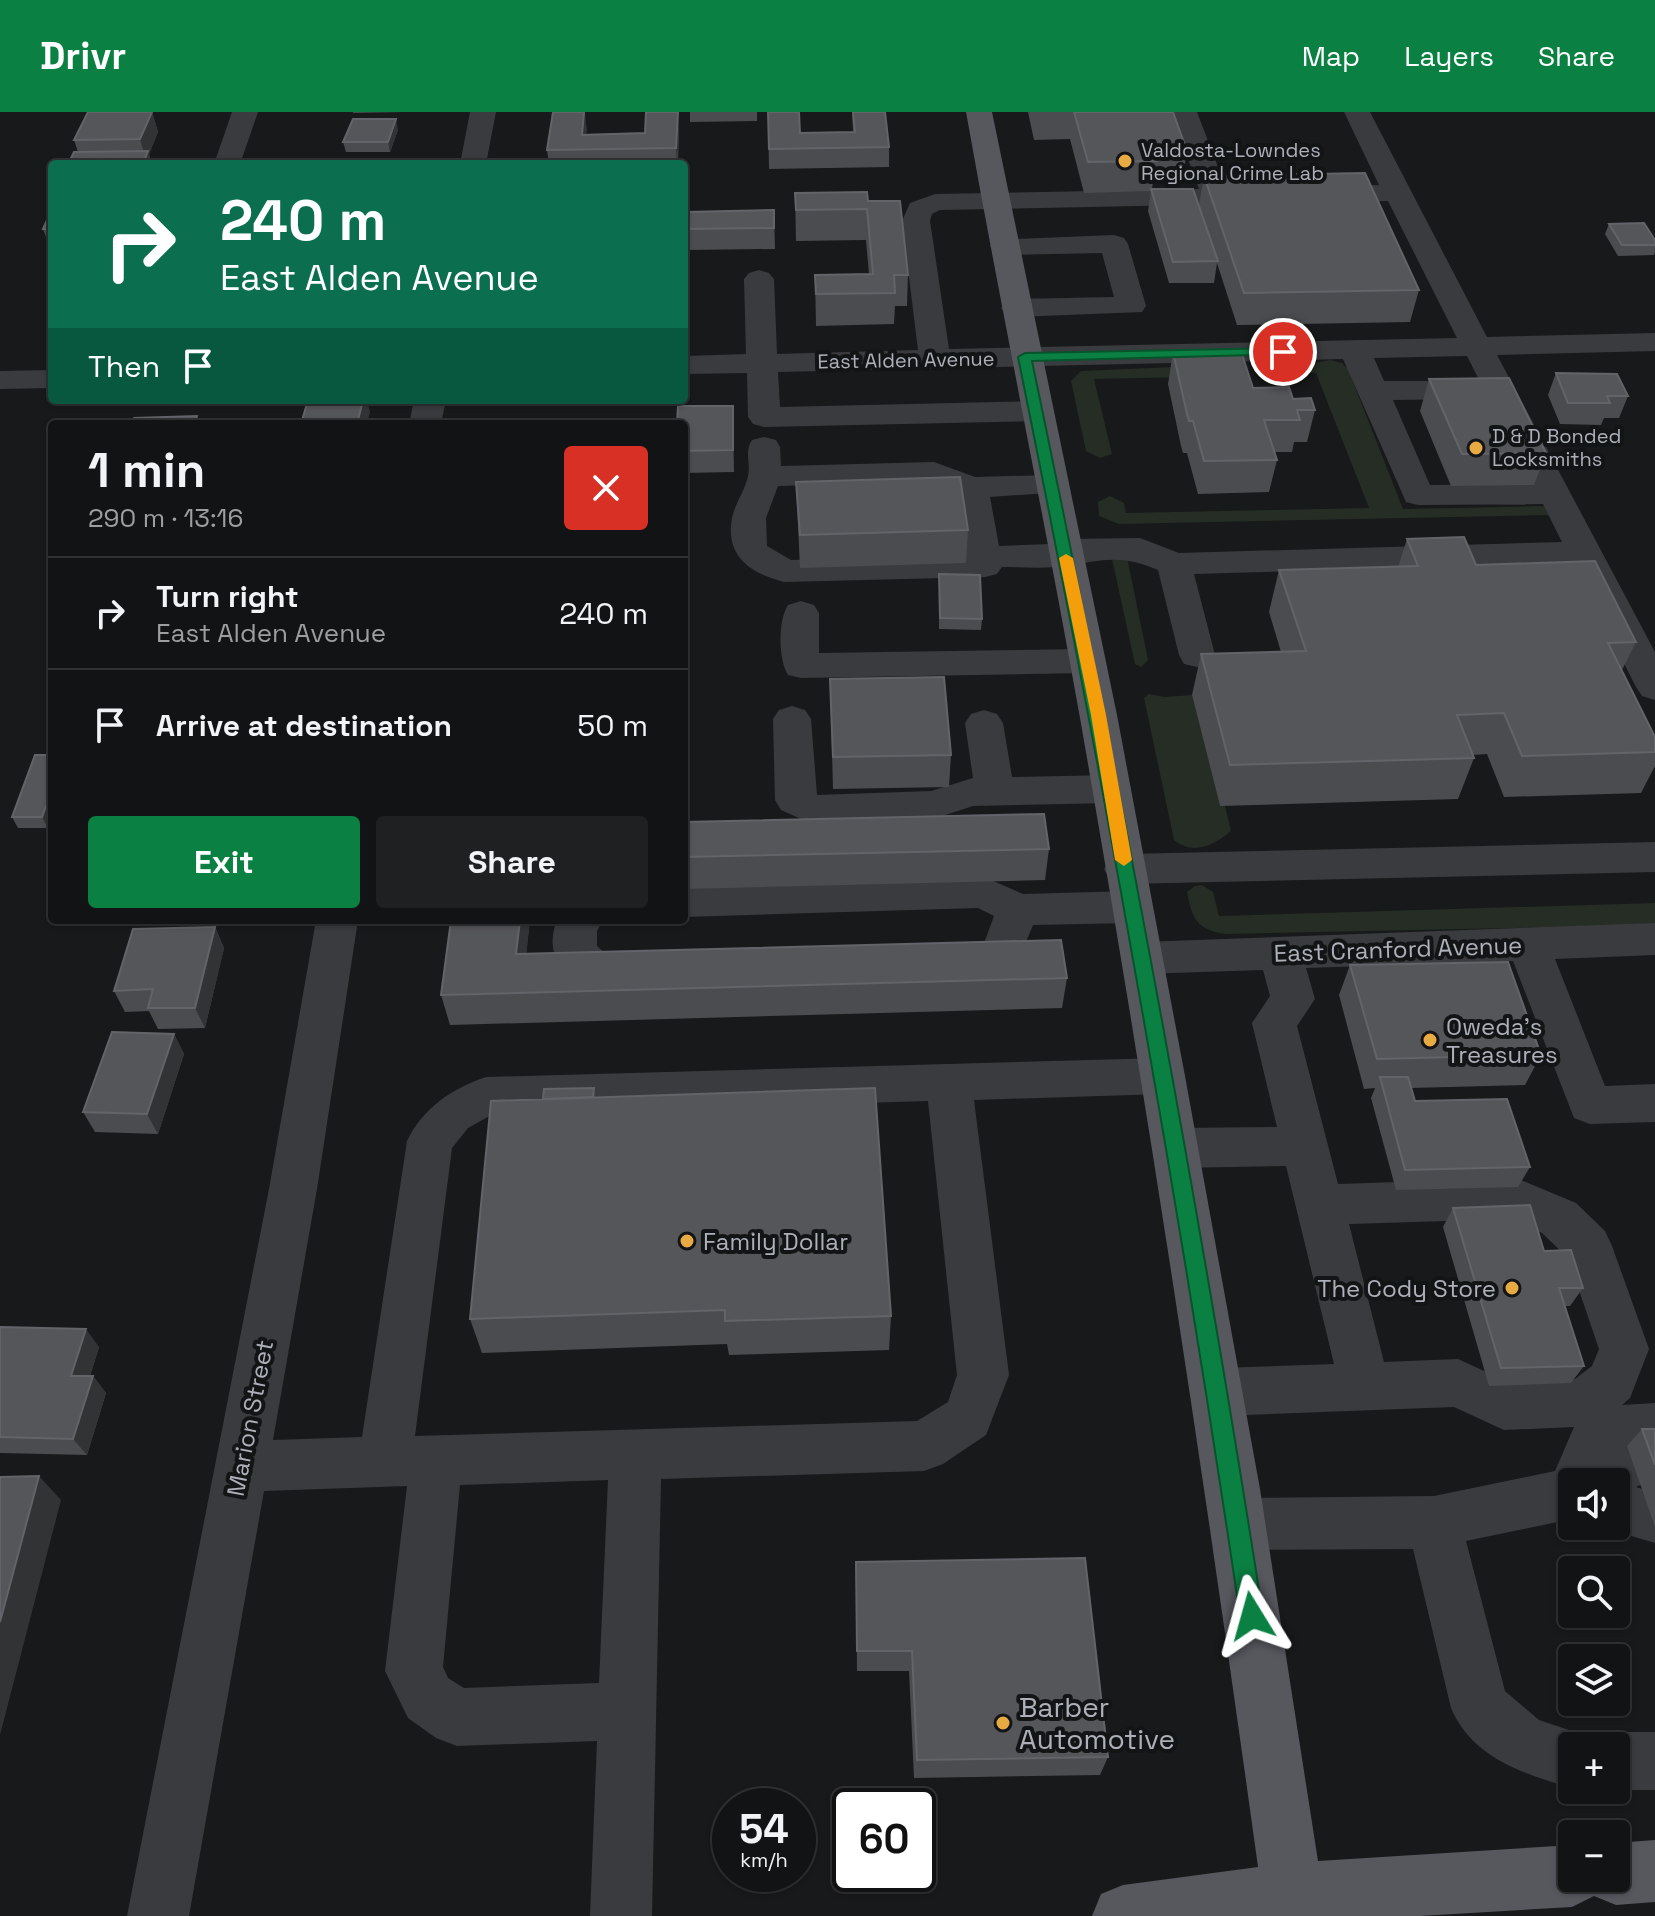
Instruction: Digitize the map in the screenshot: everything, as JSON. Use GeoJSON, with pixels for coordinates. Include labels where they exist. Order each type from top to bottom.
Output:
{"type":"FeatureCollection","features":[{"type":"Feature","properties":{"kind":"main road"},"geometry":{"type":"LineString","coordinates":[[979,112],[1142,958],[1218,1392],[1294,1905]]}},
{"type":"Feature","properties":{"kind":"main road"},"geometry":{"type":"LineString","coordinates":[[1630,1873],[1655,1871]]}},
{"type":"Feature","properties":{"kind":"main road"},"geometry":{"type":"LineString","coordinates":[[1123,1916],[1294,1905],[1558,1877]]}},
{"type":"Feature","properties":{"kind":"street"},"geometry":{"type":"LineString","coordinates":[[228,160],[245,112]]}},
{"type":"Feature","properties":{"kind":"street"},"geometry":{"type":"LineString","coordinates":[[474,160],[483,112]]}},
{"type":"Feature","properties":{"kind":"street"},"geometry":{"type":"LineString","coordinates":[[1184,112],[1215,196]]}},
{"type":"Feature","properties":{"kind":"street"},"geometry":{"type":"LineString","coordinates":[[1357,112],[1655,687]]}},
{"type":"Feature","properties":{"kind":"street"},"geometry":{"type":"LineString","coordinates":[[935,359],[916,221],[920,209],[935,202],[1397,193]]}},
{"type":"Feature","properties":{"kind":"street"},"geometry":{"type":"LineString","coordinates":[[1004,246],[1114,244],[1131,306],[1016,308]]}},
{"type":"Feature","properties":{"kind":"street"},"geometry":{"type":"LineString","coordinates":[[759,279],[765,476],[749,518],[750,551],[784,571],[985,566],[971,487]]}},
{"type":"Feature","properties":{"kind":"street","name":"East Alden Avenue"},"geometry":{"type":"LineString","coordinates":[[688,365],[1655,342]]}},
{"type":"Feature","properties":{"kind":"street"},"geometry":{"type":"LineString","coordinates":[[1355,350],[1418,495],[1553,494]]}},
{"type":"Feature","properties":{"kind":"street"},"geometry":{"type":"LineString","coordinates":[[0,380],[48,379]]}},
{"type":"Feature","properties":{"kind":"street"},"geometry":{"type":"LineString","coordinates":[[1373,391],[1463,390]]}},
{"type":"Feature","properties":{"kind":"street"},"geometry":{"type":"LineString","coordinates":[[764,417],[1036,411]]}},
{"type":"Feature","properties":{"kind":"street"},"geometry":{"type":"LineString","coordinates":[[765,476],[934,472],[971,487],[1051,485]]}},
{"type":"Feature","properties":{"kind":"street"},"geometry":{"type":"LineString","coordinates":[[984,557],[1140,549],[1174,564],[1584,552]]}},
{"type":"Feature","properties":{"kind":"street"},"geometry":{"type":"LineString","coordinates":[[1174,564],[1197,655]]}},
{"type":"Feature","properties":{"kind":"street"},"geometry":{"type":"LineString","coordinates":[[801,613],[801,666],[1087,661]]}},
{"type":"Feature","properties":{"kind":"street"},"geometry":{"type":"LineString","coordinates":[[792,719],[795,800],[810,809],[933,805],[970,792],[1111,789]]}},
{"type":"Feature","properties":{"kind":"street"},"geometry":{"type":"LineString","coordinates":[[984,723],[995,791]]}},
{"type":"Feature","properties":{"kind":"street"},"geometry":{"type":"LineString","coordinates":[[688,901],[984,892],[1017,910],[1128,888],[1655,857]]}},
{"type":"Feature","properties":{"kind":"street"},"geometry":{"type":"LineString","coordinates":[[918,964],[998,962],[1017,910]]}},
{"type":"Feature","properties":{"kind":"street","name":"Marion Street"},"geometry":{"type":"LineString","coordinates":[[158,1916],[293,1189],[336,924]]}},
{"type":"Feature","properties":{"kind":"street"},"geometry":{"type":"LineString","coordinates":[[576,924],[575,952],[598,973],[662,971]]}},
{"type":"Feature","properties":{"kind":"street"},"geometry":{"type":"LineString","coordinates":[[1528,944],[1590,1105],[1655,1103]]}},
{"type":"Feature","properties":{"kind":"street","name":"East Cranford Avenue"},"geometry":{"type":"LineString","coordinates":[[1142,958],[1528,944],[1653,944]]}},
{"type":"Feature","properties":{"kind":"street"},"geometry":{"type":"LineString","coordinates":[[1280,954],[1293,999],[1274,1023],[1365,1386]]}},
{"type":"Feature","properties":{"kind":"street"},"geometry":{"type":"LineString","coordinates":[[628,1711],[457,1717],[428,1698],[414,1671],[410,1462],[430,1141],[452,1115],[486,1096],[1162,1076]]}},
{"type":"Feature","properties":{"kind":"street"},"geometry":{"type":"LineString","coordinates":[[241,1466],[924,1446],[968,1418],[983,1375],[949,1082]]}},
{"type":"Feature","properties":{"kind":"street"},"geometry":{"type":"LineString","coordinates":[[1175,1148],[1305,1146]]}},
{"type":"Feature","properties":{"kind":"street"},"geometry":{"type":"LineString","coordinates":[[1218,1392],[1458,1383],[1504,1406],[1585,1403],[1612,1381],[1624,1349],[1588,1246],[1559,1218],[1516,1198],[1320,1205]]}},
{"type":"Feature","properties":{"kind":"street"},"geometry":{"type":"LineString","coordinates":[[1583,1468],[1599,1430],[1621,1468]]}},
{"type":"Feature","properties":{"kind":"street"},"geometry":{"type":"LineString","coordinates":[[621,1916],[635,1454]]}},
{"type":"Feature","properties":{"kind":"street"},"geometry":{"type":"LineString","coordinates":[[1239,1524],[1434,1522],[1558,1496]]}},
{"type":"Feature","properties":{"kind":"street"},"geometry":{"type":"LineString","coordinates":[[1434,1522],[1480,1708],[1523,1744],[1558,1755]]}},
{"type":"Feature","properties":{"kind":"street"},"geometry":{"type":"LineString","coordinates":[[1630,1762],[1655,1761]]}},
{"type":"Feature","properties":{"kind":"shaded area"},"geometry":{"type":"Polygon","coordinates":[[[1330,360],[1342,363],[1348,369],[1403,509],[1545,506],[1551,515],[1119,524],[1099,516],[1098,502],[1110,496],[1124,503],[1126,513],[1369,508],[1316,373],[1295,372],[1292,367],[1330,360]]]}},
{"type":"Feature","properties":{"kind":"shaded area"},"geometry":{"type":"Polygon","coordinates":[[[1220,365],[1230,376],[1094,379],[1112,454],[1100,458],[1086,451],[1071,381],[1081,371],[1220,365]]]}},
{"type":"Feature","properties":{"kind":"shaded area"},"geometry":{"type":"Polygon","coordinates":[[[1127,557],[1148,660],[1141,667],[1135,664],[1112,559],[1127,557]]]}},
{"type":"Feature","properties":{"kind":"shaded area"},"geometry":{"type":"Polygon","coordinates":[[[1149,694],[1165,697],[1192,695],[1220,806],[1225,806],[1231,831],[1204,847],[1189,847],[1174,840],[1144,698],[1149,694]]]}},
{"type":"Feature","properties":{"kind":"shaded area"},"geometry":{"type":"Polygon","coordinates":[[[1202,885],[1213,892],[1219,916],[1655,903],[1655,925],[1226,934],[1208,930],[1194,916],[1187,892],[1202,885]]]}},
{"type":"Feature","properties":{"kind":"building"},"geometry":{"type":"Polygon","coordinates":[[[88,112],[152,112],[140,139],[74,140],[88,112]]]}},
{"type":"Feature","properties":{"kind":"building"},"geometry":{"type":"Polygon","coordinates":[[[553,112],[584,112],[582,135],[645,133],[646,112],[678,112],[676,148],[547,150],[553,112]]]}},
{"type":"Feature","properties":{"kind":"building"},"geometry":{"type":"Polygon","coordinates":[[[768,112],[799,112],[800,133],[855,132],[853,112],[885,112],[889,147],[769,149],[768,112]]]}},
{"type":"Feature","properties":{"kind":"building"},"geometry":{"type":"Polygon","coordinates":[[[1074,112],[1173,112],[1187,151],[1154,152],[1157,161],[1088,162],[1074,112]]]}},
{"type":"Feature","properties":{"kind":"building"},"geometry":{"type":"Polygon","coordinates":[[[353,119],[396,119],[388,142],[343,142],[353,119]]]}},
{"type":"Feature","properties":{"kind":"building"},"geometry":{"type":"Polygon","coordinates":[[[148,151],[145,160],[70,160],[74,152],[148,151]]]}},
{"type":"Feature","properties":{"kind":"building"},"geometry":{"type":"Polygon","coordinates":[[[1365,173],[1419,290],[1244,293],[1204,176],[1365,173]]]}},
{"type":"Feature","properties":{"kind":"building"},"geometry":{"type":"Polygon","coordinates":[[[1151,189],[1193,189],[1218,261],[1173,262],[1151,189]]]}},
{"type":"Feature","properties":{"kind":"building"},"geometry":{"type":"Polygon","coordinates":[[[867,192],[868,201],[900,201],[908,275],[894,275],[895,293],[816,294],[815,275],[873,274],[867,209],[796,210],[795,193],[867,192]]]}},
{"type":"Feature","properties":{"kind":"building"},"geometry":{"type":"Polygon","coordinates":[[[774,210],[774,228],[688,229],[688,212],[774,210]]]}},
{"type":"Feature","properties":{"kind":"building"},"geometry":{"type":"Polygon","coordinates":[[[1644,223],[1655,245],[1622,245],[1609,224],[1644,223]]]}},
{"type":"Feature","properties":{"kind":"building"},"geometry":{"type":"Polygon","coordinates":[[[1241,351],[1253,388],[1289,387],[1293,399],[1311,398],[1315,410],[1297,410],[1300,420],[1264,420],[1277,460],[1204,461],[1193,421],[1189,421],[1187,414],[1173,352],[1241,351]]]}},
{"type":"Feature","properties":{"kind":"building"},"geometry":{"type":"Polygon","coordinates":[[[1556,373],[1617,374],[1628,396],[1607,396],[1610,403],[1568,403],[1556,373]]]}},
{"type":"Feature","properties":{"kind":"building"},"geometry":{"type":"Polygon","coordinates":[[[1509,378],[1546,453],[1462,454],[1429,379],[1509,378]]]}},
{"type":"Feature","properties":{"kind":"building"},"geometry":{"type":"Polygon","coordinates":[[[307,404],[362,404],[358,420],[302,420],[307,404]]]}},
{"type":"Feature","properties":{"kind":"building"},"geometry":{"type":"Polygon","coordinates":[[[678,406],[733,406],[733,450],[688,451],[688,420],[677,420],[678,406]]]}},
{"type":"Feature","properties":{"kind":"building"},"geometry":{"type":"Polygon","coordinates":[[[197,416],[196,420],[134,418],[197,416]]]}},
{"type":"Feature","properties":{"kind":"building"},"geometry":{"type":"Polygon","coordinates":[[[960,477],[968,530],[800,535],[796,482],[960,477]]]}},
{"type":"Feature","properties":{"kind":"building"},"geometry":{"type":"Polygon","coordinates":[[[1464,537],[1476,565],[1595,561],[1636,642],[1608,643],[1655,737],[1655,752],[1522,756],[1504,713],[1457,715],[1474,758],[1230,765],[1201,654],[1306,651],[1279,570],[1418,566],[1407,539],[1464,537]]]}},
{"type":"Feature","properties":{"kind":"building"},"geometry":{"type":"Polygon","coordinates":[[[939,574],[980,575],[982,619],[940,618],[939,574]]]}},
{"type":"Feature","properties":{"kind":"building"},"geometry":{"type":"Polygon","coordinates":[[[944,677],[951,755],[833,757],[830,679],[944,677]]]}},
{"type":"Feature","properties":{"kind":"building"},"geometry":{"type":"Polygon","coordinates":[[[35,755],[48,755],[48,801],[42,817],[12,817],[35,755]]]}},
{"type":"Feature","properties":{"kind":"building"},"geometry":{"type":"Polygon","coordinates":[[[1044,814],[1049,849],[688,857],[688,822],[1044,814]]]}},
{"type":"Feature","properties":{"kind":"building"},"geometry":{"type":"Polygon","coordinates":[[[450,924],[520,924],[516,954],[1061,940],[1067,978],[441,995],[450,924]]]}},
{"type":"Feature","properties":{"kind":"building"},"geometry":{"type":"Polygon","coordinates":[[[215,927],[195,1008],[148,1008],[153,989],[114,991],[133,929],[215,927]]]}},
{"type":"Feature","properties":{"kind":"building"},"geometry":{"type":"Polygon","coordinates":[[[1508,962],[1541,1055],[1377,1059],[1350,965],[1508,962]]]}},
{"type":"Feature","properties":{"kind":"building"},"geometry":{"type":"Polygon","coordinates":[[[112,1032],[174,1034],[147,1114],[83,1112],[112,1032]]]}},
{"type":"Feature","properties":{"kind":"building"},"geometry":{"type":"Polygon","coordinates":[[[1380,1077],[1408,1077],[1415,1101],[1507,1099],[1530,1167],[1405,1170],[1380,1077]]]}},
{"type":"Feature","properties":{"kind":"building"},"geometry":{"type":"Polygon","coordinates":[[[594,1088],[593,1097],[543,1099],[544,1089],[594,1088]]]}},
{"type":"Feature","properties":{"kind":"building","name":"Family Dollar"},"geometry":{"type":"Polygon","coordinates":[[[875,1088],[891,1316],[725,1321],[725,1310],[470,1319],[491,1101],[875,1088]]]}},
{"type":"Feature","properties":{"kind":"building","name":"The Cody Store"},"geometry":{"type":"Polygon","coordinates":[[[1530,1205],[1544,1251],[1571,1250],[1583,1288],[1559,1288],[1584,1366],[1501,1368],[1453,1208],[1530,1205]]]}},
{"type":"Feature","properties":{"kind":"building"},"geometry":{"type":"Polygon","coordinates":[[[0,1327],[86,1329],[71,1376],[93,1376],[73,1439],[0,1437],[0,1327]]]}},
{"type":"Feature","properties":{"kind":"building"},"geometry":{"type":"Polygon","coordinates":[[[1642,1429],[1655,1429],[1655,1465],[1642,1429]]]}},
{"type":"Feature","properties":{"kind":"building"},"geometry":{"type":"Polygon","coordinates":[[[39,1476],[0,1622],[0,1477],[39,1476]]]}},
{"type":"Feature","properties":{"kind":"building","name":"Barber Automotive"},"geometry":{"type":"Polygon","coordinates":[[[1085,1558],[1108,1757],[917,1760],[912,1651],[857,1651],[856,1562],[1085,1558]]]}},
{"type":"Feature","properties":{"kind":"slow traffic"},"geometry":{"type":"LineString","coordinates":[[1066,558],[1124,860]]}},
{"type":"Feature","properties":{"kind":"place","name":"Valdosta-Lowndes Regional Crime Lab"},"geometry":{"type":"Point","coordinates":[1125,161]}},
{"type":"Feature","properties":{"kind":"place","name":"D & D Bonded Locksmiths"},"geometry":{"type":"Point","coordinates":[1476,448]}},
{"type":"Feature","properties":{"kind":"place","name":"Oweda's Treasures"},"geometry":{"type":"Point","coordinates":[1430,1040]}},
{"type":"Feature","properties":{"kind":"place","name":"Family Dollar"},"geometry":{"type":"Point","coordinates":[687,1241]}},
{"type":"Feature","properties":{"kind":"place","name":"The Cody Store"},"geometry":{"type":"Point","coordinates":[1512,1288]}},
{"type":"Feature","properties":{"kind":"place","name":"Barber Automotive"},"geometry":{"type":"Point","coordinates":[1003,1723]}},
{"type":"Feature","properties":{"kind":"route"},"geometry":{"type":"LineString","coordinates":[[1252,1616],[1218,1392],[1098,715],[1025,357],[1283,352]]}}]}
